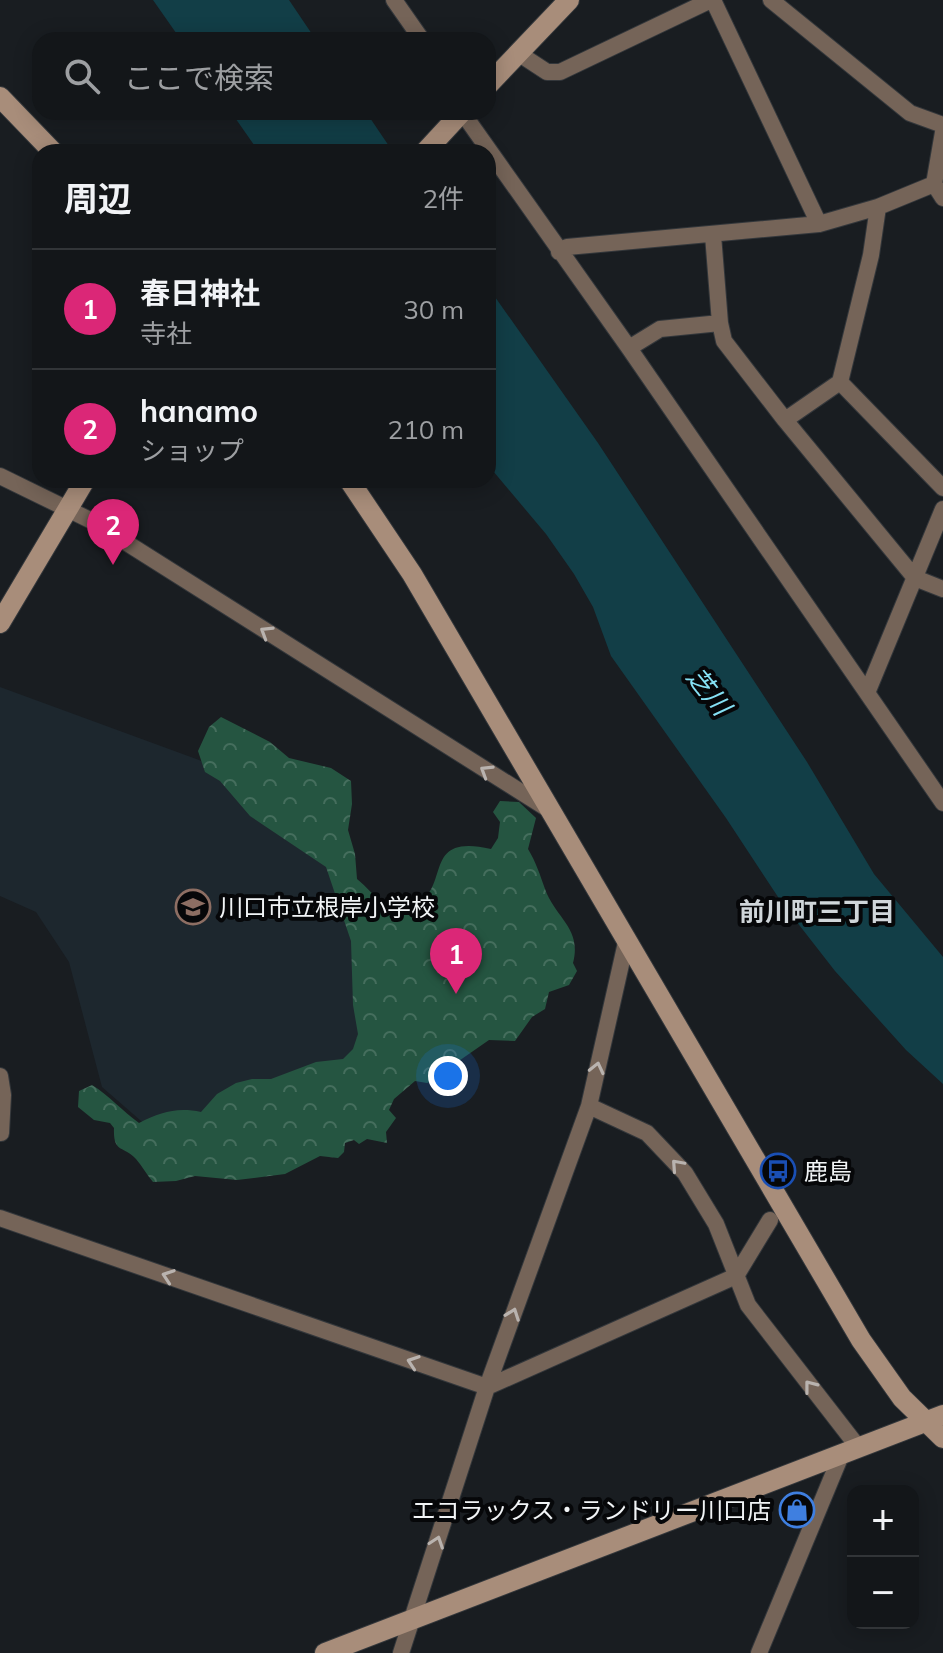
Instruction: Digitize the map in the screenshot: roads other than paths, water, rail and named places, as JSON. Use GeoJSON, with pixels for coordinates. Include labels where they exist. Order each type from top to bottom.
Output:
{"type":"FeatureCollection","features":[{"type":"Feature","properties":{"kind":"street"},"geometry":{"type":"LineString","coordinates":[[394,0],[416,32]]}},
{"type":"Feature","properties":{"kind":"street"},"geometry":{"type":"LineString","coordinates":[[496,76],[569,0]]}},
{"type":"Feature","properties":{"kind":"street"},"geometry":{"type":"LineString","coordinates":[[518,53],[547,72],[560,72],[712,0],[819,224]]}},
{"type":"Feature","properties":{"kind":"street"},"geometry":{"type":"LineString","coordinates":[[771,0],[910,113],[943,125]]}},
{"type":"Feature","properties":{"kind":"street"},"geometry":{"type":"LineString","coordinates":[[0,97],[45,144]]}},
{"type":"Feature","properties":{"kind":"street"},"geometry":{"type":"LineString","coordinates":[[433,144],[455,120]]}},
{"type":"Feature","properties":{"kind":"street"},"geometry":{"type":"LineString","coordinates":[[468,120],[484,144]]}},
{"type":"Feature","properties":{"kind":"street"},"geometry":{"type":"LineString","coordinates":[[559,252],[567,247],[819,224],[938,191],[943,132]]}},
{"type":"Feature","properties":{"kind":"street"},"geometry":{"type":"LineString","coordinates":[[496,161],[943,803]]}},
{"type":"Feature","properties":{"kind":"street"},"geometry":{"type":"LineString","coordinates":[[785,420],[840,382],[871,255],[878,207]]}},
{"type":"Feature","properties":{"kind":"street"},"geometry":{"type":"LineString","coordinates":[[713,235],[724,341],[915,578],[943,589]]}},
{"type":"Feature","properties":{"kind":"street"},"geometry":{"type":"LineString","coordinates":[[629,348],[660,329],[720,323]]}},
{"type":"Feature","properties":{"kind":"street"},"geometry":{"type":"LineString","coordinates":[[840,382],[943,488]]}},
{"type":"Feature","properties":{"kind":"street"},"geometry":{"type":"LineString","coordinates":[[0,476],[68,508],[552,812]]}},
{"type":"Feature","properties":{"kind":"street"},"geometry":{"type":"LineString","coordinates":[[0,623],[80,488]]}},
{"type":"Feature","properties":{"kind":"street"},"geometry":{"type":"LineString","coordinates":[[354,488],[412,574],[861,1340],[884,1376],[934,1418],[943,1438]]}},
{"type":"Feature","properties":{"kind":"street"},"geometry":{"type":"LineString","coordinates":[[867,693],[943,509]]}},
{"type":"Feature","properties":{"kind":"street"},"geometry":{"type":"LineString","coordinates":[[401,1653],[487,1387],[589,1106],[627,938]]}},
{"type":"Feature","properties":{"kind":"street"},"geometry":{"type":"LineString","coordinates":[[0,1076],[3,1095],[1,1133]]}},
{"type":"Feature","properties":{"kind":"street"},"geometry":{"type":"LineString","coordinates":[[589,1106],[647,1133],[685,1173],[716,1224],[748,1305],[850,1450]]}},
{"type":"Feature","properties":{"kind":"street"},"geometry":{"type":"LineString","coordinates":[[0,1218],[487,1387],[736,1276],[770,1220]]}},
{"type":"Feature","properties":{"kind":"street"},"geometry":{"type":"LineString","coordinates":[[325,1653],[934,1418]]}},
{"type":"Feature","properties":{"kind":"street"},"geometry":{"type":"LineString","coordinates":[[759,1653],[850,1450]]}},
{"type":"Feature","properties":{"kind":"water"},"geometry":{"type":"Polygon","coordinates":[[[153,0],[289,0],[311,32],[175,32],[153,0]]]}},
{"type":"Feature","properties":{"kind":"water"},"geometry":{"type":"Polygon","coordinates":[[[237,120],[371,120],[388,144],[253,144],[237,120]]]}},
{"type":"Feature","properties":{"kind":"water","name":"芝川"},"geometry":{"type":"Polygon","coordinates":[[[496,298],[598,443],[807,762],[874,874],[943,957],[943,1084],[906,1050],[835,971],[782,903],[611,656],[593,607],[546,534],[496,475],[496,298]]]}},
{"type":"Feature","properties":{"kind":"place","name":"hanamo"},"geometry":{"type":"Point","coordinates":[113,565]}},
{"type":"Feature","properties":{"kind":"place","name":"川口市立根岸小学校"},"geometry":{"type":"Point","coordinates":[193,907]}},
{"type":"Feature","properties":{"kind":"place","name":"春日神社"},"geometry":{"type":"Point","coordinates":[456,994]}},
{"type":"Feature","properties":{"kind":"place","name":"鹿島"},"geometry":{"type":"Point","coordinates":[778,1171]}},
{"type":"Feature","properties":{"kind":"place","name":"エコラックス・ランドリー川口店"},"geometry":{"type":"Point","coordinates":[797,1510]}},
{"type":"Feature","properties":{"kind":"district","name":"前川町三丁目"},"geometry":{"type":"Point","coordinates":[817,911]}}]}
